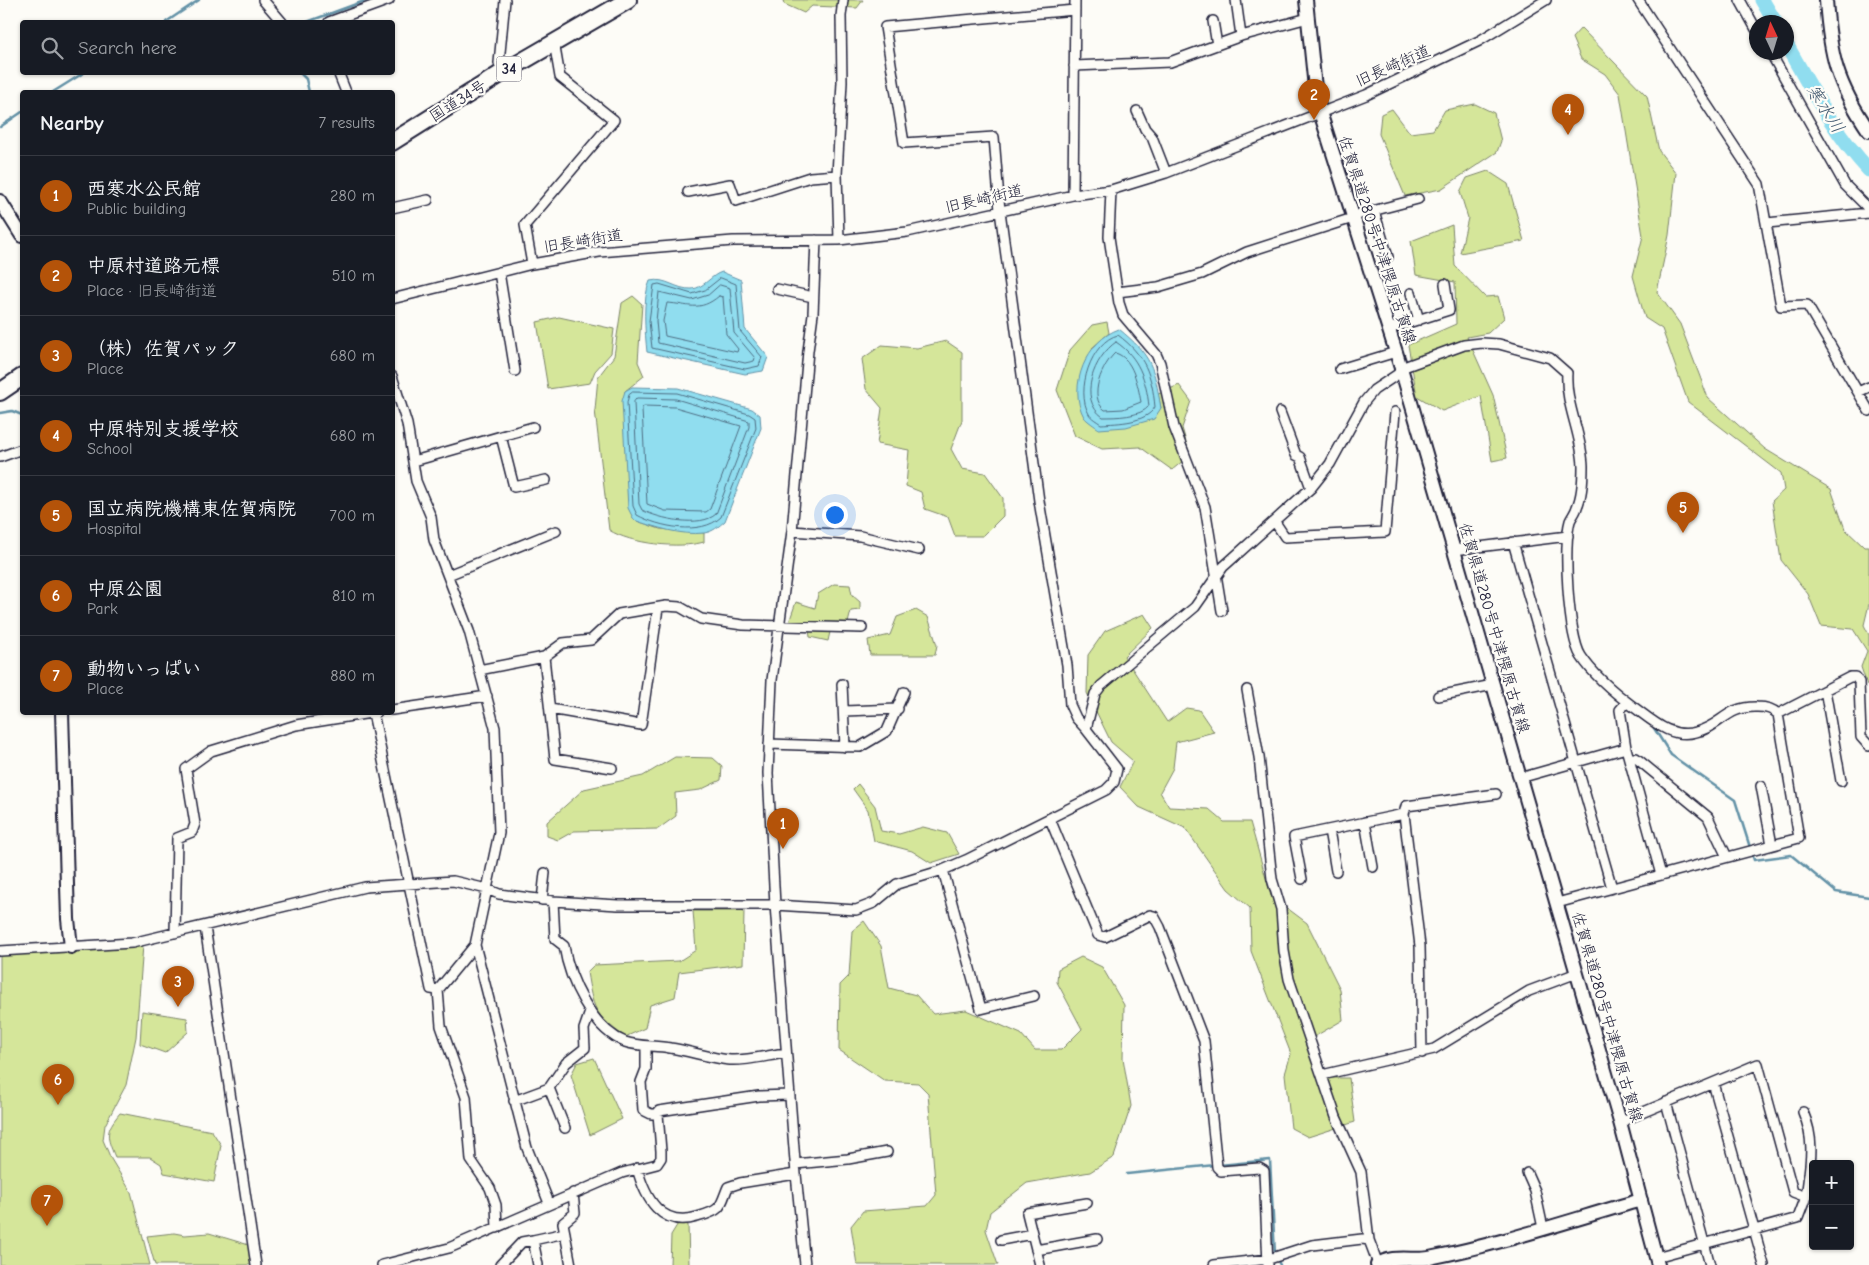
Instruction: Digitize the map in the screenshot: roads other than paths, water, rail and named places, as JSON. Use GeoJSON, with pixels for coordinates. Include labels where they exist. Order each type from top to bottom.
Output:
{"type":"FeatureCollection","features":[{"type":"Feature","properties":{"kind":"highway","name":"国道34号"},"geometry":{"type":"LineString","coordinates":[[395,140],[502,73],[628,0]]}},
{"type":"Feature","properties":{"kind":"highway"},"geometry":{"type":"LineString","coordinates":[[0,392],[20,378]]}},
{"type":"Feature","properties":{"kind":"main road","name":"佐賀県道280号中津隈原古賀線"},"geometry":{"type":"LineString","coordinates":[[1306,0],[1315,88],[1320,112],[1401,368],[1620,1122],[1657,1261]]}},
{"type":"Feature","properties":{"kind":"main road"},"geometry":{"type":"LineString","coordinates":[[1826,0],[1829,41],[1838,79],[1852,106],[1869,131]]}},
{"type":"Feature","properties":{"kind":"main road"},"geometry":{"type":"LineString","coordinates":[[0,201],[20,233]]}},
{"type":"Feature","properties":{"kind":"main road"},"geometry":{"type":"LineString","coordinates":[[62,715],[68,919],[71,947]]}},
{"type":"Feature","properties":{"kind":"main road"},"geometry":{"type":"LineString","coordinates":[[1377,1264],[1408,1258],[1417,1260],[1463,1251],[1641,1200]]}},
{"type":"Feature","properties":{"kind":"street"},"geometry":{"type":"LineString","coordinates":[[263,0],[280,20]]}},
{"type":"Feature","properties":{"kind":"street"},"geometry":{"type":"LineString","coordinates":[[334,20],[389,0]]}},
{"type":"Feature","properties":{"kind":"street"},"geometry":{"type":"LineString","coordinates":[[502,73],[499,63],[505,0]]}},
{"type":"Feature","properties":{"kind":"street"},"geometry":{"type":"LineString","coordinates":[[839,240],[836,176],[842,82],[841,16],[843,0]]}},
{"type":"Feature","properties":{"kind":"street"},"geometry":{"type":"LineString","coordinates":[[1073,195],[1075,0]]}},
{"type":"Feature","properties":{"kind":"street"},"geometry":{"type":"LineString","coordinates":[[1236,0],[1241,36]]}},
{"type":"Feature","properties":{"kind":"street","name":"旧長崎街道"},"geometry":{"type":"LineString","coordinates":[[395,298],[532,264],[599,252],[733,241],[839,240],[907,232],[1073,195],[1112,190],[1166,173],[1366,95],[1442,60],[1501,29],[1546,0]]}},
{"type":"Feature","properties":{"kind":"street"},"geometry":{"type":"LineString","coordinates":[[1638,0],[1759,184],[1781,306],[1807,305],[1869,411]]}},
{"type":"Feature","properties":{"kind":"street"},"geometry":{"type":"LineString","coordinates":[[1740,0],[1749,16]]}},
{"type":"Feature","properties":{"kind":"street"},"geometry":{"type":"LineString","coordinates":[[0,951],[132,943],[366,887],[408,883],[453,881],[487,889],[499,894],[553,901],[666,906],[775,905],[856,910],[874,903],[897,884],[943,870],[1106,790],[1114,782],[1118,773],[1117,768],[1076,718],[1070,705],[1067,665],[1039,501],[1000,211],[994,137],[904,144],[885,27],[1075,10]]}},
{"type":"Feature","properties":{"kind":"street"},"geometry":{"type":"LineString","coordinates":[[1074,66],[1170,62],[1241,36],[1308,18]]}},
{"type":"Feature","properties":{"kind":"street"},"geometry":{"type":"LineString","coordinates":[[1214,21],[1217,45]]}},
{"type":"Feature","properties":{"kind":"street"},"geometry":{"type":"LineString","coordinates":[[532,264],[525,225],[614,120],[560,77],[554,42]]}},
{"type":"Feature","properties":{"kind":"street"},"geometry":{"type":"LineString","coordinates":[[1775,60],[1845,185],[1869,209]]}},
{"type":"Feature","properties":{"kind":"street"},"geometry":{"type":"LineString","coordinates":[[339,75],[345,90]]}},
{"type":"Feature","properties":{"kind":"street"},"geometry":{"type":"LineString","coordinates":[[1137,111],[1145,130],[1152,137],[1166,173]]}},
{"type":"Feature","properties":{"kind":"street"},"geometry":{"type":"LineString","coordinates":[[688,192],[730,184],[736,201],[810,177],[836,176]]}},
{"type":"Feature","properties":{"kind":"street"},"geometry":{"type":"LineString","coordinates":[[1112,190],[1109,237],[1116,292],[1123,315],[1156,354],[1160,364],[1174,427],[1205,506],[1222,611]]}},
{"type":"Feature","properties":{"kind":"street"},"geometry":{"type":"LineString","coordinates":[[1116,292],[1158,287],[1202,274],[1246,252],[1354,218],[1357,215],[1418,199]]}},
{"type":"Feature","properties":{"kind":"street"},"geometry":{"type":"LineString","coordinates":[[395,207],[428,200]]}},
{"type":"Feature","properties":{"kind":"street"},"geometry":{"type":"LineString","coordinates":[[1374,211],[1388,257]]}},
{"type":"Feature","properties":{"kind":"street"},"geometry":{"type":"LineString","coordinates":[[1767,223],[1869,213]]}},
{"type":"Feature","properties":{"kind":"street"},"geometry":{"type":"LineString","coordinates":[[805,1265],[789,1095],[775,905],[768,744],[772,680],[792,531],[813,314],[816,240]]}},
{"type":"Feature","properties":{"kind":"street"},"geometry":{"type":"LineString","coordinates":[[499,272],[515,371]]}},
{"type":"Feature","properties":{"kind":"street"},"geometry":{"type":"LineString","coordinates":[[1388,329],[1449,310],[1445,284]]}},
{"type":"Feature","properties":{"kind":"street"},"geometry":{"type":"LineString","coordinates":[[777,289],[813,297]]}},
{"type":"Feature","properties":{"kind":"street"},"geometry":{"type":"LineString","coordinates":[[1411,294],[1419,320]]}},
{"type":"Feature","properties":{"kind":"street"},"geometry":{"type":"LineString","coordinates":[[1086,729],[1090,706],[1101,686],[1195,607],[1223,567],[1276,522],[1311,488],[1330,464],[1364,402],[1374,390],[1398,374],[1401,368],[1464,344],[1482,343],[1498,344],[1550,358],[1567,373],[1566,387],[1583,468],[1578,506],[1570,520],[1568,536],[1568,575],[1572,636],[1580,655],[1607,686],[1627,702],[1664,729],[1684,735],[1699,732],[1737,708],[1765,707],[1778,714]]}},
{"type":"Feature","properties":{"kind":"street"},"geometry":{"type":"LineString","coordinates":[[1340,369],[1396,352]]}},
{"type":"Feature","properties":{"kind":"street"},"geometry":{"type":"LineString","coordinates":[[395,386],[407,424],[416,481],[432,517],[434,540],[469,631],[488,696],[495,728],[500,814],[498,840],[475,945],[527,1148],[549,1203]]}},
{"type":"Feature","properties":{"kind":"street"},"geometry":{"type":"LineString","coordinates":[[1858,392],[1869,387]]}},
{"type":"Feature","properties":{"kind":"street"},"geometry":{"type":"LineString","coordinates":[[1280,412],[1311,488]]}},
{"type":"Feature","properties":{"kind":"street"},"geometry":{"type":"LineString","coordinates":[[1276,522],[1285,537],[1385,532],[1395,412]]}},
{"type":"Feature","properties":{"kind":"street"},"geometry":{"type":"LineString","coordinates":[[414,462],[533,427]]}},
{"type":"Feature","properties":{"kind":"street"},"geometry":{"type":"LineString","coordinates":[[501,436],[514,488],[546,480]]}},
{"type":"Feature","properties":{"kind":"street"},"geometry":{"type":"LineString","coordinates":[[0,457],[20,450]]}},
{"type":"Feature","properties":{"kind":"street"},"geometry":{"type":"LineString","coordinates":[[448,575],[556,531]]}},
{"type":"Feature","properties":{"kind":"street"},"geometry":{"type":"LineString","coordinates":[[792,531],[860,536],[919,550]]}},
{"type":"Feature","properties":{"kind":"street"},"geometry":{"type":"LineString","coordinates":[[1454,550],[1568,536]]}},
{"type":"Feature","properties":{"kind":"street"},"geometry":{"type":"LineString","coordinates":[[1513,542],[1612,888]]}},
{"type":"Feature","properties":{"kind":"street"},"geometry":{"type":"LineString","coordinates":[[479,670],[544,657],[563,643],[591,640],[619,614],[658,608],[680,607],[701,619],[743,625],[862,628]]}},
{"type":"Feature","properties":{"kind":"street"},"geometry":{"type":"LineString","coordinates":[[550,709],[641,725],[658,608]]}},
{"type":"Feature","properties":{"kind":"street"},"geometry":{"type":"LineString","coordinates":[[544,657],[556,759],[612,768]]}},
{"type":"Feature","properties":{"kind":"street"},"geometry":{"type":"LineString","coordinates":[[1778,714],[1850,677],[1856,677],[1859,682],[1861,737],[1869,746]]}},
{"type":"Feature","properties":{"kind":"street"},"geometry":{"type":"LineString","coordinates":[[842,684],[845,747]]}},
{"type":"Feature","properties":{"kind":"street"},"geometry":{"type":"LineString","coordinates":[[1438,696],[1493,685]]}},
{"type":"Feature","properties":{"kind":"street"},"geometry":{"type":"LineString","coordinates":[[1247,690],[1259,757],[1272,879],[1280,909],[1284,951],[1290,979],[1336,1117],[1361,1172],[1369,1240],[1377,1264]]}},
{"type":"Feature","properties":{"kind":"street"},"geometry":{"type":"LineString","coordinates":[[1824,690],[1841,781]]}},
{"type":"Feature","properties":{"kind":"street"},"geometry":{"type":"LineString","coordinates":[[768,744],[860,747],[887,731],[904,692]]}},
{"type":"Feature","properties":{"kind":"street"},"geometry":{"type":"LineString","coordinates":[[395,710],[488,696]]}},
{"type":"Feature","properties":{"kind":"street"},"geometry":{"type":"LineString","coordinates":[[1627,702],[1620,710],[1626,748],[1661,875]]}},
{"type":"Feature","properties":{"kind":"street"},"geometry":{"type":"LineString","coordinates":[[844,711],[898,709]]}},
{"type":"Feature","properties":{"kind":"street"},"geometry":{"type":"LineString","coordinates":[[1557,903],[1799,838],[1778,714]]}},
{"type":"Feature","properties":{"kind":"street"},"geometry":{"type":"LineString","coordinates":[[175,933],[177,838],[192,832],[195,824],[186,769],[211,751],[296,725],[360,715]]}},
{"type":"Feature","properties":{"kind":"street"},"geometry":{"type":"LineString","coordinates":[[373,715],[431,989],[438,990]]}},
{"type":"Feature","properties":{"kind":"street"},"geometry":{"type":"LineString","coordinates":[[1520,778],[1626,748]]}},
{"type":"Feature","properties":{"kind":"street"},"geometry":{"type":"LineString","coordinates":[[1629,758],[1636,758],[1708,817],[1727,857]]}},
{"type":"Feature","properties":{"kind":"street"},"geometry":{"type":"LineString","coordinates":[[1761,786],[1772,845]]}},
{"type":"Feature","properties":{"kind":"street"},"geometry":{"type":"LineString","coordinates":[[1422,1053],[1420,946],[1404,814],[1406,806],[1496,794]]}},
{"type":"Feature","properties":{"kind":"street"},"geometry":{"type":"LineString","coordinates":[[1302,878],[1294,837],[1404,814]]}},
{"type":"Feature","properties":{"kind":"street"},"geometry":{"type":"LineString","coordinates":[[1050,819],[1098,935],[1105,937],[1150,915],[1154,916],[1160,927],[1204,1041],[1217,1165],[1221,1171],[1259,1168],[1264,1171],[1269,1262]]}},
{"type":"Feature","properties":{"kind":"street"},"geometry":{"type":"LineString","coordinates":[[1365,822],[1373,866]]}},
{"type":"Feature","properties":{"kind":"street"},"geometry":{"type":"LineString","coordinates":[[1329,830],[1336,871]]}},
{"type":"Feature","properties":{"kind":"street"},"geometry":{"type":"LineString","coordinates":[[943,870],[981,1009],[1034,996]]}},
{"type":"Feature","properties":{"kind":"street"},"geometry":{"type":"LineString","coordinates":[[542,900],[545,873]]}},
{"type":"Feature","properties":{"kind":"street"},"geometry":{"type":"LineString","coordinates":[[553,901],[555,939],[564,946],[567,965],[573,981],[590,1012],[606,1029],[624,1042],[646,1046],[660,1046],[731,1060],[786,1053]]}},
{"type":"Feature","properties":{"kind":"street"},"geometry":{"type":"LineString","coordinates":[[204,927],[256,1265]]}},
{"type":"Feature","properties":{"kind":"street"},"geometry":{"type":"LineString","coordinates":[[475,945],[438,990],[441,1026],[466,1097],[471,1160],[490,1188],[496,1205],[497,1228]]}},
{"type":"Feature","properties":{"kind":"street"},"geometry":{"type":"LineString","coordinates":[[1322,1075],[1422,1053],[1440,1046],[1529,991],[1577,973]]}},
{"type":"Feature","properties":{"kind":"street"},"geometry":{"type":"LineString","coordinates":[[514,1101],[550,1088],[566,1063],[585,1048],[584,1029],[590,1012]]}},
{"type":"Feature","properties":{"kind":"street"},"geometry":{"type":"LineString","coordinates":[[646,1046],[646,1070],[641,1082],[643,1110],[651,1114],[698,1104],[789,1095]]}},
{"type":"Feature","properties":{"kind":"street"},"geometry":{"type":"LineString","coordinates":[[1620,1122],[1758,1064],[1793,1192],[1806,1197]]}},
{"type":"Feature","properties":{"kind":"street"},"geometry":{"type":"LineString","coordinates":[[1713,1082],[1764,1265]]}},
{"type":"Feature","properties":{"kind":"street"},"geometry":{"type":"LineString","coordinates":[[550,1088],[564,1128]]}},
{"type":"Feature","properties":{"kind":"street"},"geometry":{"type":"LineString","coordinates":[[1666,1102],[1710,1265]]}},
{"type":"Feature","properties":{"kind":"street"},"geometry":{"type":"LineString","coordinates":[[1657,1261],[1705,1244],[1798,1218],[1806,1197],[1812,1145],[1809,1126],[1803,1112]]}},
{"type":"Feature","properties":{"kind":"street"},"geometry":{"type":"LineString","coordinates":[[382,1265],[449,1248],[573,1193],[637,1168],[657,1164],[661,1158],[658,1114]]}},
{"type":"Feature","properties":{"kind":"street"},"geometry":{"type":"LineString","coordinates":[[795,1164],[848,1159],[887,1152]]}},
{"type":"Feature","properties":{"kind":"street"},"geometry":{"type":"LineString","coordinates":[[637,1168],[647,1197],[671,1218],[682,1220],[710,1213],[718,1208],[728,1187],[740,1183],[796,1174]]}},
{"type":"Feature","properties":{"kind":"street"},"geometry":{"type":"LineString","coordinates":[[1526,1173],[1535,1191],[1542,1228]]}},
{"type":"Feature","properties":{"kind":"street"},"geometry":{"type":"LineString","coordinates":[[571,1265],[563,1223],[575,1213],[573,1193]]}},
{"type":"Feature","properties":{"kind":"street"},"geometry":{"type":"LineString","coordinates":[[1040,1265],[1027,1213],[1087,1203]]}},
{"type":"Feature","properties":{"kind":"street"},"geometry":{"type":"LineString","coordinates":[[500,1265],[522,1242],[565,1233]]}},
{"type":"Feature","properties":{"kind":"street"},"geometry":{"type":"LineString","coordinates":[[1000,1240],[1032,1234]]}},
{"type":"Feature","properties":{"kind":"street"},"geometry":{"type":"LineString","coordinates":[[1214,1265],[1269,1262],[1281,1254],[1312,1245],[1362,1238],[1369,1240]]}},
{"type":"Feature","properties":{"kind":"street"},"geometry":{"type":"LineString","coordinates":[[1036,1250],[1097,1239]]}},
{"type":"Feature","properties":{"kind":"street"},"geometry":{"type":"LineString","coordinates":[[533,1240],[538,1265]]}},
{"type":"Feature","properties":{"kind":"water"},"geometry":{"type":"Polygon","coordinates":[[[722,272],[741,280],[745,329],[768,357],[763,371],[745,374],[647,352],[645,306],[647,288],[650,281],[656,280],[681,288],[692,289],[722,272]]]}},
{"type":"Feature","properties":{"kind":"water"},"geometry":{"type":"Polygon","coordinates":[[[1119,329],[1139,347],[1150,363],[1161,408],[1154,419],[1126,427],[1099,429],[1084,417],[1079,405],[1079,378],[1089,354],[1098,343],[1119,329]]]}},
{"type":"Feature","properties":{"kind":"water"},"geometry":{"type":"Polygon","coordinates":[[[632,387],[678,388],[752,409],[760,415],[761,428],[725,521],[713,530],[695,534],[677,532],[634,520],[628,508],[622,401],[625,391],[632,387]]]}},
{"type":"Feature","properties":{"kind":"waterway"},"geometry":{"type":"LineString","coordinates":[[169,20],[199,0]]}},
{"type":"Feature","properties":{"kind":"waterway"},"geometry":{"type":"LineString","coordinates":[[312,20],[367,0]]}},
{"type":"Feature","properties":{"kind":"waterway","name":"寒水川"},"geometry":{"type":"LineString","coordinates":[[1762,0],[1771,15]]}},
{"type":"Feature","properties":{"kind":"waterway","name":"寒水川"},"geometry":{"type":"LineString","coordinates":[[1794,58],[1834,125],[1856,156],[1869,170]]}},
{"type":"Feature","properties":{"kind":"waterway"},"geometry":{"type":"LineString","coordinates":[[56,90],[80,75]]}},
{"type":"Feature","properties":{"kind":"waterway"},"geometry":{"type":"LineString","coordinates":[[302,75],[306,79],[309,90]]}},
{"type":"Feature","properties":{"kind":"waterway"},"geometry":{"type":"LineString","coordinates":[[0,127],[20,113]]}},
{"type":"Feature","properties":{"kind":"waterway"},"geometry":{"type":"LineString","coordinates":[[0,413],[12,411],[20,414]]}},
{"type":"Feature","properties":{"kind":"waterway"},"geometry":{"type":"LineString","coordinates":[[1652,725],[1671,755],[1735,800],[1754,860],[1791,855],[1836,892],[1869,897]]}},
{"type":"Feature","properties":{"kind":"waterway"},"geometry":{"type":"LineString","coordinates":[[1220,1165],[1270,1160],[1275,1254]]}},
{"type":"Feature","properties":{"kind":"waterway"},"geometry":{"type":"LineString","coordinates":[[1127,1174],[1215,1165]]}},
{"type":"Feature","properties":{"kind":"waterway"},"geometry":{"type":"LineString","coordinates":[[1277,1259],[1280,1265]]}},
{"type":"Feature","properties":{"kind":"place","name":"中原村道路元標"},"geometry":{"type":"Point","coordinates":[1314,120]}},
{"type":"Feature","properties":{"kind":"place","name":"中原特別支援学校"},"geometry":{"type":"Point","coordinates":[1568,135]}},
{"type":"Feature","properties":{"kind":"place","name":"国立病院機構東佐賀病院"},"geometry":{"type":"Point","coordinates":[1683,533]}},
{"type":"Feature","properties":{"kind":"place","name":"西寒水公民館"},"geometry":{"type":"Point","coordinates":[783,849]}},
{"type":"Feature","properties":{"kind":"place","name":"（株）佐賀パック"},"geometry":{"type":"Point","coordinates":[178,1007]}},
{"type":"Feature","properties":{"kind":"place","name":"中原公園"},"geometry":{"type":"Point","coordinates":[58,1105]}},
{"type":"Feature","properties":{"kind":"place","name":"動物いっぱい"},"geometry":{"type":"Point","coordinates":[47,1226]}}]}
